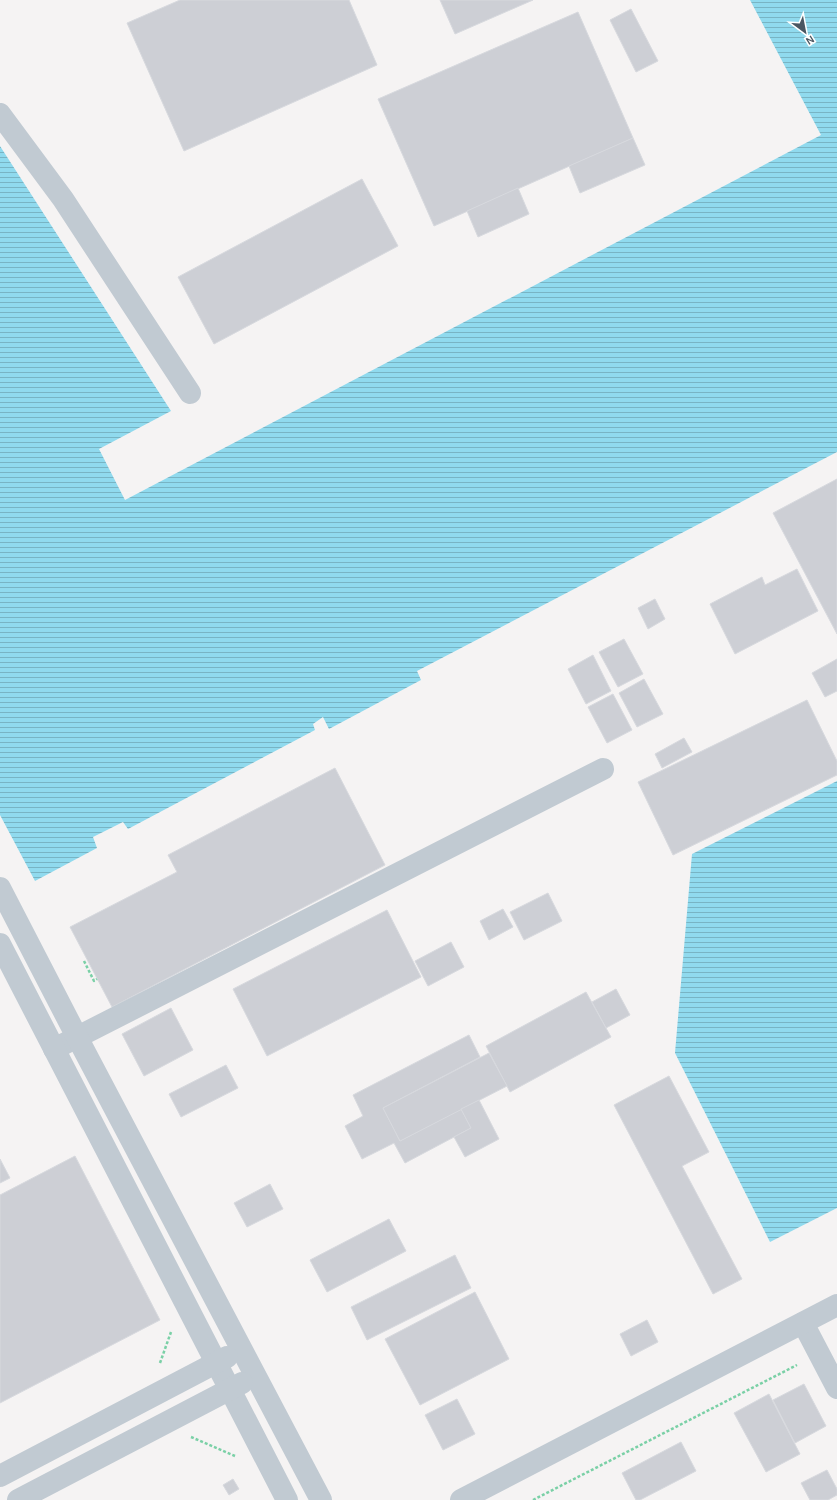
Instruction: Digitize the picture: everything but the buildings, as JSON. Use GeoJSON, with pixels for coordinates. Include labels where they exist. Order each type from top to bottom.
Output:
{"type":"FeatureCollection","features":[{"type":"Feature","properties":{"kind":"street"},"geometry":{"type":"LineString","coordinates":[[0,114],[63,199],[190,393]]}},
{"type":"Feature","properties":{"kind":"street"},"geometry":{"type":"LineString","coordinates":[[54,1049],[603,769]]}},
{"type":"Feature","properties":{"kind":"street"},"geometry":{"type":"LineString","coordinates":[[0,888],[321,1500]]}},
{"type":"Feature","properties":{"kind":"street"},"geometry":{"type":"LineString","coordinates":[[0,944],[286,1500]]}},
{"type":"Feature","properties":{"kind":"street"},"geometry":{"type":"LineString","coordinates":[[461,1500],[837,1305]]}},
{"type":"Feature","properties":{"kind":"street"},"geometry":{"type":"LineString","coordinates":[[802,1323],[837,1388]]}},
{"type":"Feature","properties":{"kind":"street"},"geometry":{"type":"LineString","coordinates":[[0,1476],[241,1349]]}},
{"type":"Feature","properties":{"kind":"street"},"geometry":{"type":"LineString","coordinates":[[18,1500],[255,1376]]}},
{"type":"Feature","properties":{"kind":"path"},"geometry":{"type":"LineString","coordinates":[[84,961],[94,981],[97,979]]}},
{"type":"Feature","properties":{"kind":"path"},"geometry":{"type":"LineString","coordinates":[[159,1365],[173,1328]]}},
{"type":"Feature","properties":{"kind":"path"},"geometry":{"type":"LineString","coordinates":[[533,1500],[819,1354]]}},
{"type":"Feature","properties":{"kind":"path"},"geometry":{"type":"LineString","coordinates":[[189,1436],[238,1457]]}},
{"type":"Feature","properties":{"kind":"water"},"geometry":{"type":"Polygon","coordinates":[[[750,0],[837,0],[837,452],[417,671],[421,680],[329,729],[323,717],[313,724],[315,730],[128,829],[123,822],[93,837],[97,848],[35,881],[0,815],[0,146],[171,411],[99,449],[125,500],[821,135],[750,0]]]}},
{"type":"Feature","properties":{"kind":"water"},"geometry":{"type":"Polygon","coordinates":[[[837,781],[837,1208],[770,1242],[675,1053],[692,854],[837,781]]]}}]}
